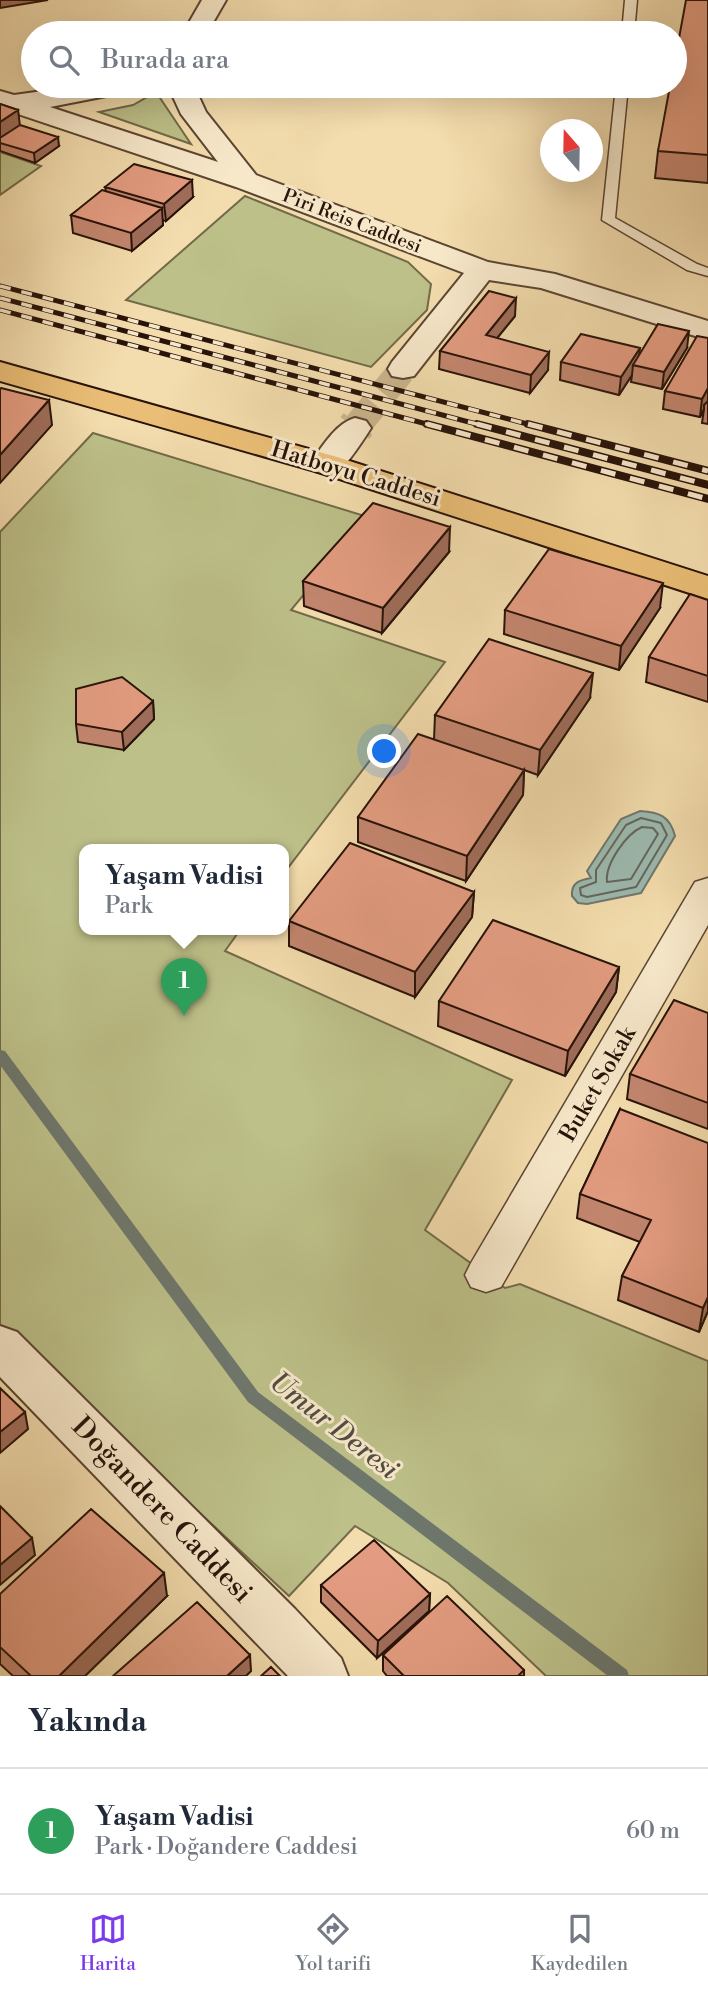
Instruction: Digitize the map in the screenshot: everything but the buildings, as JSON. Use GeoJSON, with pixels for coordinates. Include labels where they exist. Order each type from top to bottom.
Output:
{"type":"FeatureCollection","features":[{"type":"Feature","properties":{"kind":"main road","name":"Hatboyu Caddesi"},"geometry":{"type":"LineString","coordinates":[[0,347],[341,445],[708,560]]}},
{"type":"Feature","properties":{"kind":"main road","name":"Hatboyu Caddesi"},"geometry":{"type":"LineString","coordinates":[[0,371],[341,445],[708,588]]}},
{"type":"Feature","properties":{"kind":"street"},"geometry":{"type":"LineString","coordinates":[[202,21],[214,0]]}},
{"type":"Feature","properties":{"kind":"street"},"geometry":{"type":"LineString","coordinates":[[4,100],[57,98]]}},
{"type":"Feature","properties":{"kind":"street"},"geometry":{"type":"LineString","coordinates":[[187,98],[194,114],[246,181]]}},
{"type":"Feature","properties":{"kind":"street","name":"Piri Reis Caddesi"},"geometry":{"type":"LineString","coordinates":[[4,100],[246,181],[482,270],[545,281],[708,331]]}},
{"type":"Feature","properties":{"kind":"street"},"geometry":{"type":"LineString","coordinates":[[403,369],[482,270]]}},
{"type":"Feature","properties":{"kind":"street","name":"Buket Sokak"},"geometry":{"type":"LineString","coordinates":[[486,1275],[695,945],[708,891]]}},
{"type":"Feature","properties":{"kind":"street","name":"Doğandere Caddesi"},"geometry":{"type":"LineString","coordinates":[[0,1346],[267,1616],[322,1676]]}},
{"type":"Feature","properties":{"kind":"lane"},"geometry":{"type":"LineString","coordinates":[[629,21],[631,0]]}},
{"type":"Feature","properties":{"kind":"lane"},"geometry":{"type":"LineString","coordinates":[[621,98],[608,220],[692,267],[708,272]]}},
{"type":"Feature","properties":{"kind":"green space"},"geometry":{"type":"Polygon","coordinates":[[[145,98],[160,98],[191,144],[99,112],[133,105],[145,98]]]}},
{"type":"Feature","properties":{"kind":"green space"},"geometry":{"type":"Polygon","coordinates":[[[0,152],[41,166],[0,195],[0,152]]]}},
{"type":"Feature","properties":{"kind":"green space"},"geometry":{"type":"Polygon","coordinates":[[[245,196],[408,262],[431,284],[427,310],[371,367],[126,300],[245,196]]]}},
{"type":"Feature","properties":{"kind":"green space"},"geometry":{"type":"Polygon","coordinates":[[[93,433],[368,517],[291,610],[445,662],[289,866],[289,844],[79,844],[79,935],[236,935],[225,951],[512,1080],[425,1230],[505,1288],[520,1284],[708,1361],[708,1676],[546,1676],[448,1583],[355,1526],[289,1596],[0,1327],[0,532],[93,433]]]}},
{"type":"Feature","properties":{"kind":"water"},"geometry":{"type":"Polygon","coordinates":[[[640,811],[663,816],[675,836],[641,893],[587,904],[578,903],[572,896],[574,885],[591,878],[587,871],[621,819],[640,811]]]}},
{"type":"Feature","properties":{"kind":"waterway","name":"Umur Deresi"},"geometry":{"type":"LineString","coordinates":[[0,1055],[253,1397],[621,1676]]}},
{"type":"Feature","properties":{"kind":"tunnel"},"geometry":{"type":"LineString","coordinates":[[357,426],[403,369]]}},
{"type":"Feature","properties":{"kind":"tunnel"},"geometry":{"type":"LineString","coordinates":[[355,428],[358,424]]}},
{"type":"Feature","properties":{"kind":"railway"},"geometry":{"type":"LineString","coordinates":[[0,286],[535,426]]}},
{"type":"Feature","properties":{"kind":"railway"},"geometry":{"type":"LineString","coordinates":[[0,298],[484,426]]}},
{"type":"Feature","properties":{"kind":"railway"},"geometry":{"type":"LineString","coordinates":[[0,310],[434,426]]}},
{"type":"Feature","properties":{"kind":"railway"},"geometry":{"type":"LineString","coordinates":[[427,424],[708,499]]}},
{"type":"Feature","properties":{"kind":"railway"},"geometry":{"type":"LineString","coordinates":[[477,424],[708,485]]}},
{"type":"Feature","properties":{"kind":"railway"},"geometry":{"type":"LineString","coordinates":[[528,424],[708,471]]}},
{"type":"Feature","properties":{"kind":"place","name":"Yaşam Vadisi"},"geometry":{"type":"Point","coordinates":[184,1016]}}]}
